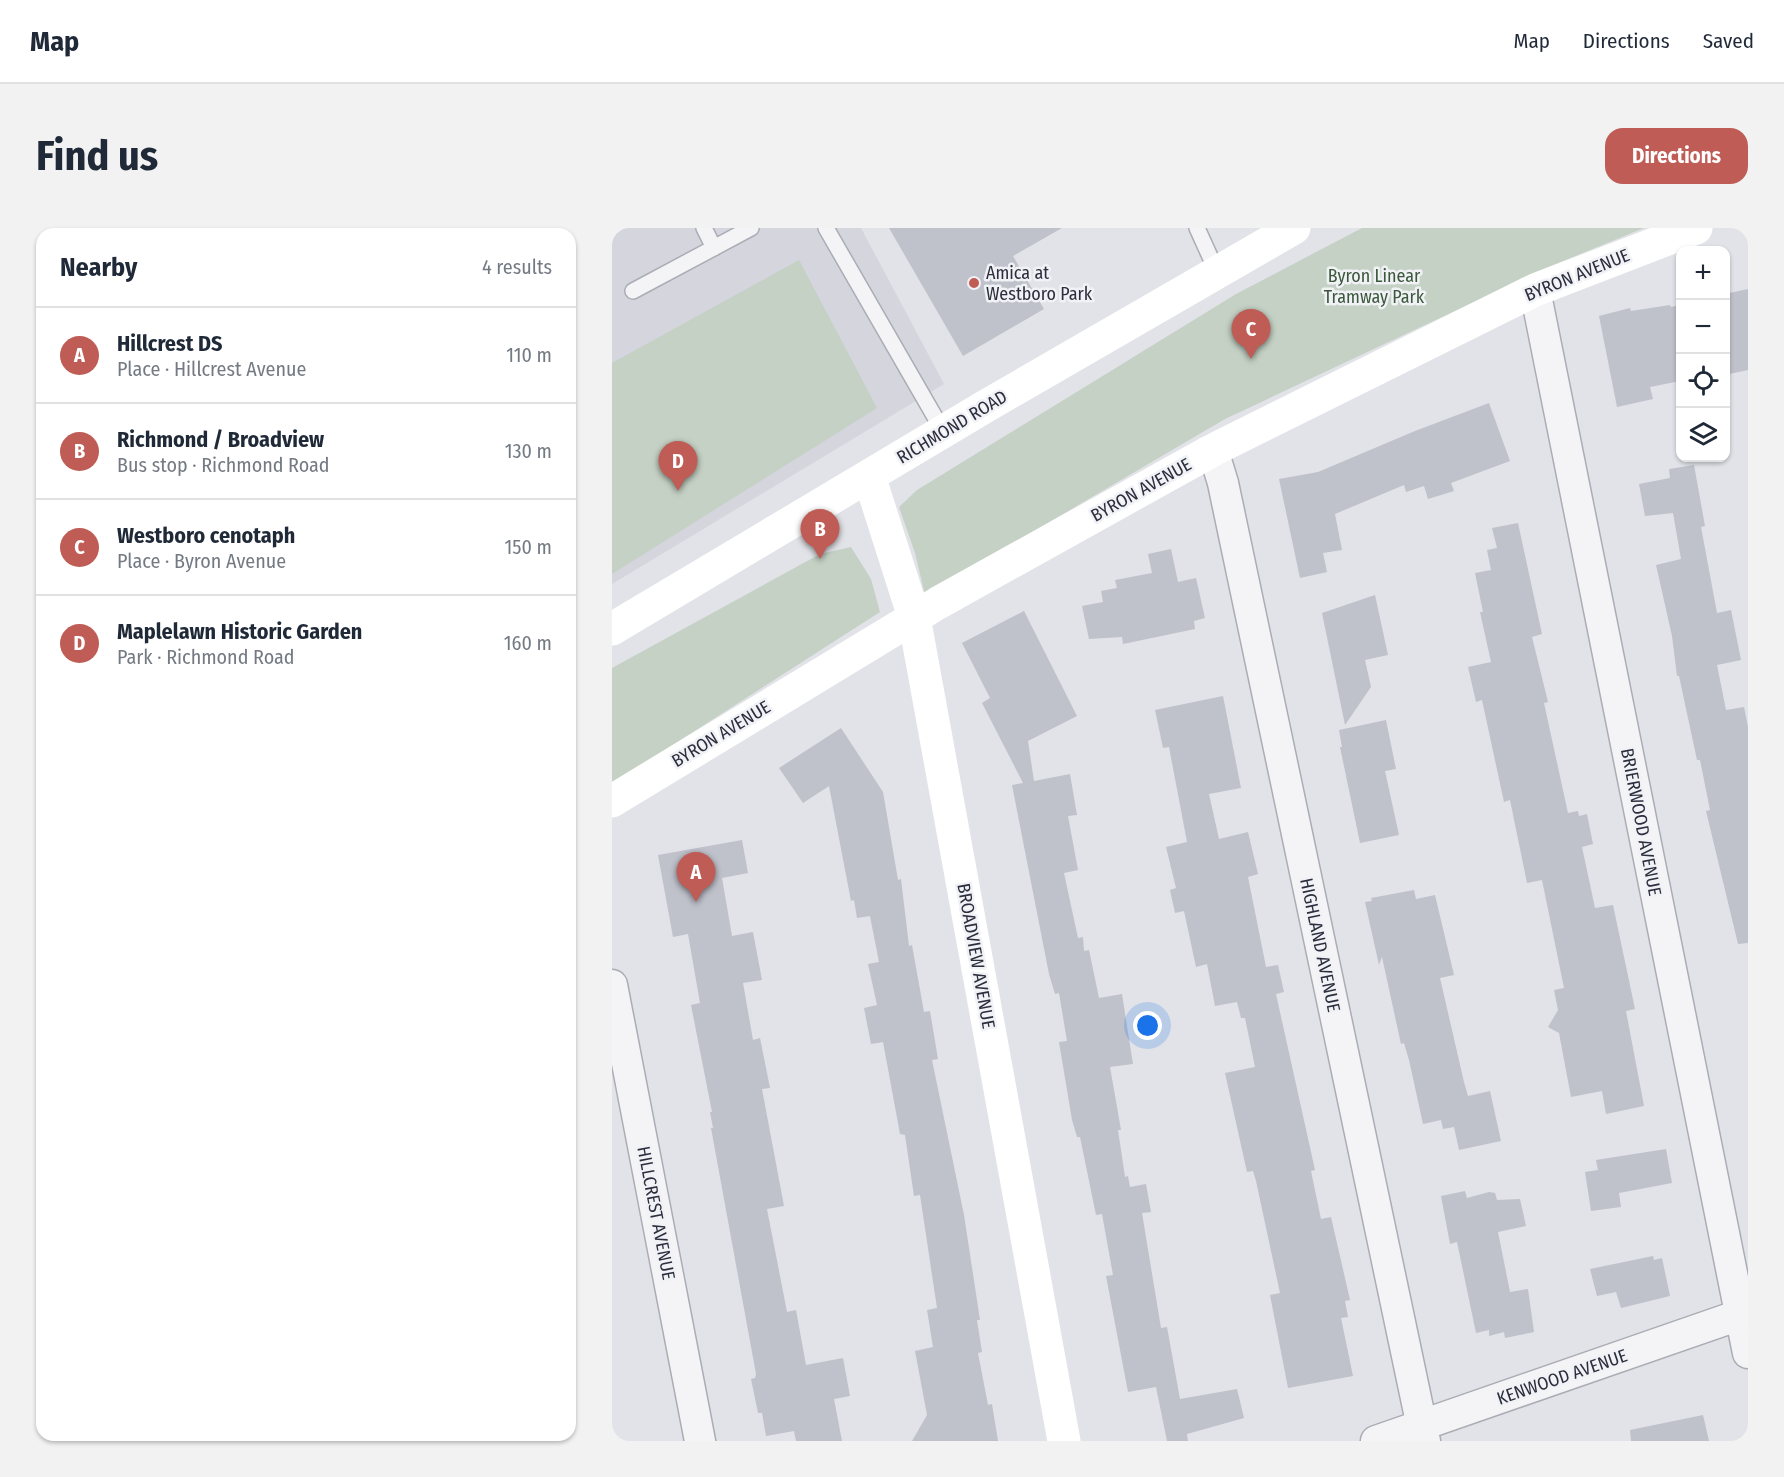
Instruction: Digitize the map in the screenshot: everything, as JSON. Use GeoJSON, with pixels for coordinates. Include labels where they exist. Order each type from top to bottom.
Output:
{"type":"FeatureCollection","features":[{"type":"Feature","properties":{"kind":"street","name":"RICHMOND ROAD"},"geometry":{"type":"LineString","coordinates":[[612,629],[943,431],[1294,228]]}},
{"type":"Feature","properties":{"kind":"street","name":"BYRON AVENUE"},"geometry":{"type":"LineString","coordinates":[[612,801],[914,617],[1213,450],[1535,290],[1696,228]]}},
{"type":"Feature","properties":{"kind":"street","name":"BRIERWOOD AVENUE"},"geometry":{"type":"LineString","coordinates":[[1535,290],[1744,1314],[1748,1353]]}},
{"type":"Feature","properties":{"kind":"street","name":"HIGHLAND AVENUE"},"geometry":{"type":"LineString","coordinates":[[1213,450],[1225,494],[1424,1433]]}},
{"type":"Feature","properties":{"kind":"street","name":"BROADVIEW AVENUE"},"geometry":{"type":"LineString","coordinates":[[870,476],[914,617],[1064,1441]]}},
{"type":"Feature","properties":{"kind":"street","name":"HILLCREST AVENUE"},"geometry":{"type":"LineString","coordinates":[[612,985],[700,1441]]}},
{"type":"Feature","properties":{"kind":"street","name":"KENWOOD AVENUE"},"geometry":{"type":"LineString","coordinates":[[1376,1441],[1424,1433],[1744,1314]]}},
{"type":"Feature","properties":{"kind":"lane"},"geometry":{"type":"LineString","coordinates":[[704,228],[714,248]]}},
{"type":"Feature","properties":{"kind":"lane"},"geometry":{"type":"LineString","coordinates":[[633,291],[751,228]]}},
{"type":"Feature","properties":{"kind":"lane"},"geometry":{"type":"LineString","coordinates":[[826,228],[943,431]]}},
{"type":"Feature","properties":{"kind":"lane"},"geometry":{"type":"LineString","coordinates":[[1197,228],[1217,273]]}},
{"type":"Feature","properties":{"kind":"shaded area"},"geometry":{"type":"Polygon","coordinates":[[[612,228],[861,228],[944,384],[612,584],[612,228]]]}},
{"type":"Feature","properties":{"kind":"green space","name":"Byron Linear Tramway Park"},"geometry":{"type":"Polygon","coordinates":[[[1362,228],[1644,228],[1546,268],[1225,419],[925,595],[915,553],[899,507],[917,490],[1236,294],[1362,228]]]}},
{"type":"Feature","properties":{"kind":"green space"},"geometry":{"type":"Polygon","coordinates":[[[799,260],[877,408],[612,574],[612,363],[799,260]]]}},
{"type":"Feature","properties":{"kind":"green space"},"geometry":{"type":"Polygon","coordinates":[[[851,547],[871,579],[880,612],[612,784],[612,668],[820,554],[851,547]]]}},
{"type":"Feature","properties":{"kind":"building","name":"Amica at Westboro Park"},"geometry":{"type":"Polygon","coordinates":[[[889,228],[1062,228],[1013,256],[1044,309],[963,356],[889,228]]]}},
{"type":"Feature","properties":{"kind":"building"},"geometry":{"type":"Polygon","coordinates":[[[1748,289],[1748,370],[1730,374],[1730,300],[1730,293],[1748,289]]]}},
{"type":"Feature","properties":{"kind":"building"},"geometry":{"type":"Polygon","coordinates":[[[1676,306],[1676,382],[1650,387],[1653,399],[1617,407],[1599,316],[1630,308],[1631,311],[1676,306]]]}},
{"type":"Feature","properties":{"kind":"building"},"geometry":{"type":"Polygon","coordinates":[[[1489,403],[1510,461],[1451,483],[1454,491],[1428,499],[1424,486],[1406,492],[1404,485],[1335,514],[1342,550],[1323,553],[1327,572],[1300,578],[1279,479],[1318,472],[1489,403]]]}},
{"type":"Feature","properties":{"kind":"building"},"geometry":{"type":"Polygon","coordinates":[[[1694,465],[1705,526],[1701,527],[1717,613],[1731,610],[1741,660],[1717,665],[1726,710],[1744,707],[1748,727],[1748,943],[1738,944],[1706,811],[1710,810],[1700,760],[1697,760],[1679,676],[1677,676],[1672,636],[1656,565],[1681,559],[1673,513],[1645,516],[1639,484],[1670,478],[1669,469],[1694,465]]]}},
{"type":"Feature","properties":{"kind":"building"},"geometry":{"type":"Polygon","coordinates":[[[1518,523],[1542,634],[1532,637],[1548,702],[1544,703],[1568,813],[1578,811],[1579,816],[1587,814],[1593,844],[1582,847],[1595,908],[1613,905],[1635,1009],[1626,1011],[1644,1106],[1606,1114],[1602,1091],[1571,1097],[1559,1033],[1548,1027],[1558,1010],[1554,990],[1564,988],[1542,880],[1527,883],[1510,800],[1504,802],[1482,700],[1476,702],[1468,667],[1491,662],[1480,612],[1483,612],[1475,573],[1491,570],[1487,550],[1497,548],[1492,528],[1518,523]]]}},
{"type":"Feature","properties":{"kind":"building"},"geometry":{"type":"Polygon","coordinates":[[[1171,549],[1178,582],[1196,578],[1205,618],[1194,621],[1195,629],[1123,644],[1122,637],[1089,639],[1082,606],[1103,602],[1101,591],[1117,588],[1115,580],[1152,573],[1148,554],[1171,549]]]}},
{"type":"Feature","properties":{"kind":"building"},"geometry":{"type":"Polygon","coordinates":[[[1375,595],[1388,655],[1365,660],[1371,687],[1345,725],[1322,613],[1375,595]]]}},
{"type":"Feature","properties":{"kind":"building"},"geometry":{"type":"Polygon","coordinates":[[[1024,611],[1077,716],[1028,741],[1034,781],[1070,774],[1077,815],[1068,816],[1078,870],[1064,873],[1078,938],[1083,937],[1084,951],[1089,950],[1099,998],[1122,994],[1133,1064],[1110,1067],[1121,1130],[1118,1130],[1125,1177],[1128,1176],[1130,1187],[1146,1184],[1151,1212],[1142,1213],[1161,1328],[1167,1327],[1180,1399],[1237,1389],[1244,1418],[1187,1434],[1188,1441],[1167,1441],[1156,1387],[1128,1392],[1106,1276],[1113,1275],[1102,1214],[1096,1215],[1080,1137],[1077,1137],[1072,1120],[1059,1042],[1067,1041],[1059,993],[1055,994],[1049,974],[1012,785],[1023,783],[982,703],[990,698],[962,643],[1024,611]]]}},
{"type":"Feature","properties":{"kind":"building"},"geometry":{"type":"Polygon","coordinates":[[[1223,696],[1241,788],[1209,794],[1219,839],[1248,832],[1258,874],[1248,877],[1266,967],[1278,965],[1284,992],[1276,994],[1315,1170],[1311,1171],[1321,1219],[1331,1217],[1350,1300],[1345,1301],[1348,1317],[1341,1318],[1353,1376],[1288,1388],[1270,1295],[1280,1293],[1256,1181],[1253,1171],[1247,1172],[1225,1073],[1255,1067],[1245,1018],[1241,1018],[1237,1002],[1215,1006],[1207,964],[1196,967],[1184,911],[1175,913],[1170,890],[1176,888],[1166,847],[1187,842],[1169,747],[1163,748],[1155,710],[1223,696]]]}},
{"type":"Feature","properties":{"kind":"building"},"geometry":{"type":"Polygon","coordinates":[[[1386,720],[1396,769],[1385,771],[1399,835],[1360,843],[1340,747],[1342,747],[1339,730],[1386,720]]]}},
{"type":"Feature","properties":{"kind":"building"},"geometry":{"type":"Polygon","coordinates":[[[841,728],[883,792],[898,880],[901,879],[909,946],[912,945],[924,1012],[930,1011],[938,1059],[932,1060],[964,1215],[980,1320],[977,1320],[982,1352],[978,1353],[988,1405],[992,1404],[998,1441],[912,1441],[927,1415],[915,1351],[933,1347],[927,1310],[937,1308],[920,1195],[914,1196],[905,1135],[900,1134],[883,1042],[871,1044],[864,1008],[877,1005],[868,964],[879,962],[870,916],[857,918],[854,900],[851,901],[829,786],[803,803],[779,768],[841,728]]]}},
{"type":"Feature","properties":{"kind":"building"},"geometry":{"type":"Polygon","coordinates":[[[742,840],[748,873],[722,878],[732,936],[753,932],[762,980],[743,983],[753,1040],[760,1038],[770,1088],[762,1089],[784,1206],[767,1209],[787,1312],[796,1310],[806,1365],[843,1358],[850,1396],[834,1399],[842,1441],[796,1441],[794,1431],[766,1436],[762,1413],[758,1413],[751,1379],[755,1378],[756,1374],[711,1128],[713,1128],[710,1112],[712,1112],[691,1005],[700,1003],[688,934],[673,937],[658,855],[742,840]]]}},
{"type":"Feature","properties":{"kind":"building"},"geometry":{"type":"Polygon","coordinates":[[[1414,890],[1416,899],[1435,895],[1454,975],[1440,978],[1464,1082],[1468,1096],[1490,1091],[1501,1141],[1459,1150],[1454,1127],[1443,1129],[1441,1120],[1423,1124],[1409,1060],[1404,1043],[1401,1044],[1382,957],[1379,965],[1365,902],[1372,901],[1371,898],[1414,890]]]}},
{"type":"Feature","properties":{"kind":"building"},"geometry":{"type":"Polygon","coordinates":[[[1666,1149],[1672,1183],[1619,1193],[1621,1207],[1591,1211],[1585,1172],[1598,1170],[1596,1160],[1666,1149]]]}},
{"type":"Feature","properties":{"kind":"building"},"geometry":{"type":"Polygon","coordinates":[[[1465,1191],[1467,1198],[1489,1192],[1495,1193],[1497,1200],[1520,1199],[1526,1226],[1498,1232],[1510,1292],[1528,1289],[1534,1332],[1505,1338],[1504,1332],[1489,1336],[1489,1330],[1476,1333],[1457,1242],[1450,1244],[1441,1196],[1465,1191]]]}},
{"type":"Feature","properties":{"kind":"building"},"geometry":{"type":"Polygon","coordinates":[[[1653,1256],[1654,1260],[1662,1258],[1670,1296],[1621,1308],[1616,1292],[1597,1296],[1590,1269],[1653,1256]]]}},
{"type":"Feature","properties":{"kind":"building"},"geometry":{"type":"Polygon","coordinates":[[[1703,1415],[1709,1441],[1631,1441],[1630,1430],[1703,1415]]]}},
{"type":"Feature","properties":{"kind":"place","name":"Amica at Westboro Park"},"geometry":{"type":"Point","coordinates":[974,283]}},
{"type":"Feature","properties":{"kind":"place","name":"Westboro cenotaph"},"geometry":{"type":"Point","coordinates":[1251,359]}},
{"type":"Feature","properties":{"kind":"place","name":"Maplelawn Historic Garden"},"geometry":{"type":"Point","coordinates":[678,491]}},
{"type":"Feature","properties":{"kind":"place","name":"Richmond / Broadview"},"geometry":{"type":"Point","coordinates":[820,559]}},
{"type":"Feature","properties":{"kind":"place","name":"Hillcrest DS"},"geometry":{"type":"Point","coordinates":[696,902]}}]}
